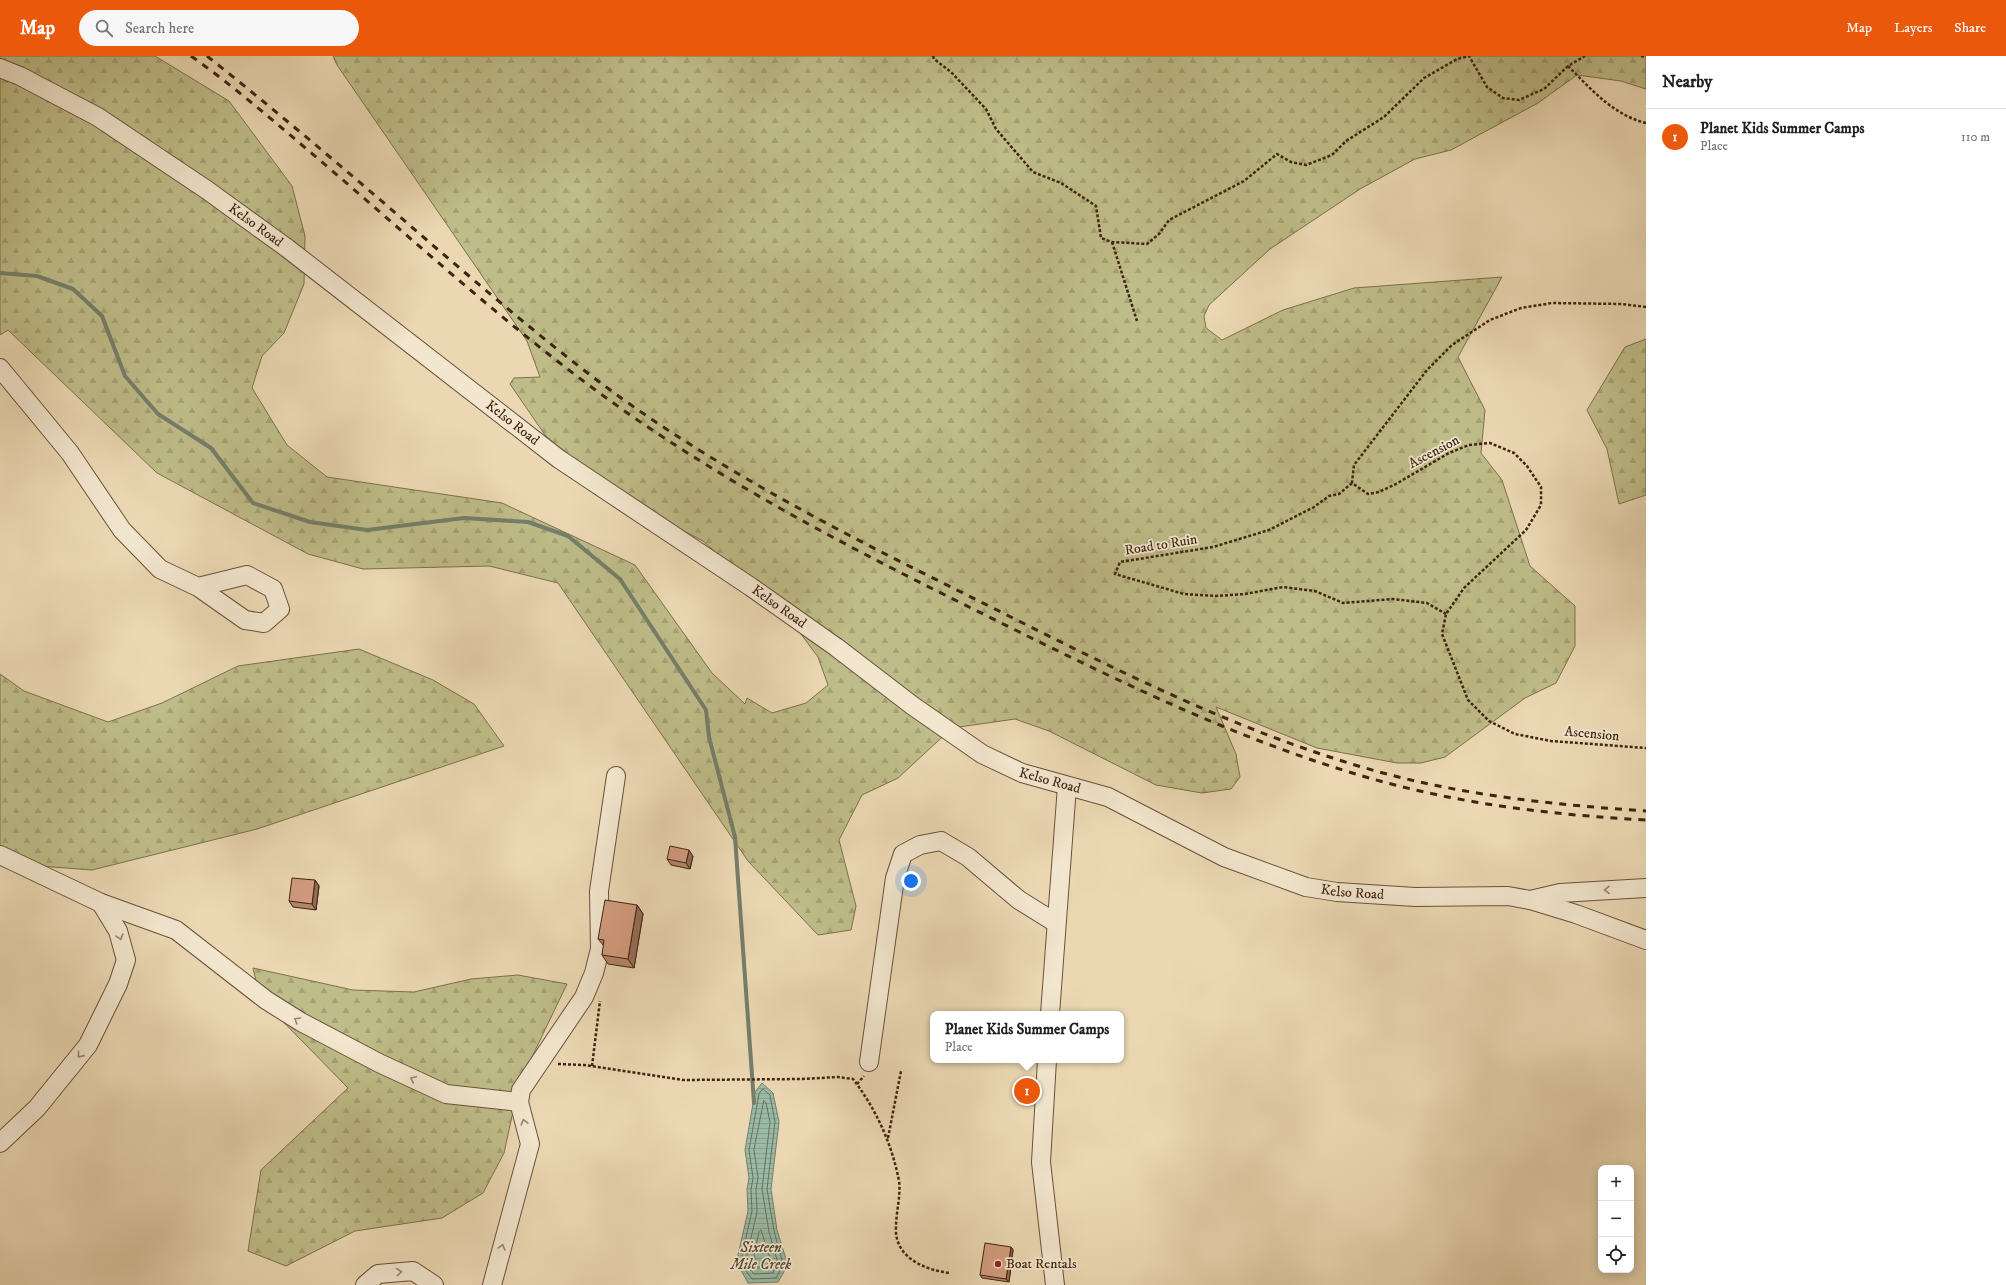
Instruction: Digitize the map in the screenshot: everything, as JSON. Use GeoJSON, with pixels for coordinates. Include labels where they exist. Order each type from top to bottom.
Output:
{"type":"FeatureCollection","features":[{"type":"Feature","properties":{"kind":"street","name":"Kelso Road"},"geometry":{"type":"LineString","coordinates":[[0,68],[33,83],[98,117],[207,190],[287,248],[559,460],[751,587],[982,754],[1022,773],[1108,798],[1224,857],[1306,887],[1337,892],[1415,897],[1508,896],[1530,900],[1576,914],[1646,940]]}},
{"type":"Feature","properties":{"kind":"street"},"geometry":{"type":"LineString","coordinates":[[0,368],[70,453],[122,530],[160,569],[198,587]]}},
{"type":"Feature","properties":{"kind":"street"},"geometry":{"type":"LineString","coordinates":[[492,1285],[530,1144],[518,1102],[521,1090],[584,997],[594,972],[600,949],[599,891],[616,776]]}},
{"type":"Feature","properties":{"kind":"street"},"geometry":{"type":"LineString","coordinates":[[1050,1011],[1067,786]]}},
{"type":"Feature","properties":{"kind":"street"},"geometry":{"type":"LineString","coordinates":[[869,1062],[895,878],[903,854],[920,845],[941,841],[968,857],[1018,900],[1056,924]]}},
{"type":"Feature","properties":{"kind":"street"},"geometry":{"type":"LineString","coordinates":[[0,855],[101,903],[176,930],[266,1000],[301,1022],[379,1063],[446,1094],[518,1102]]}},
{"type":"Feature","properties":{"kind":"street"},"geometry":{"type":"LineString","coordinates":[[1530,900],[1560,893],[1646,888]]}},
{"type":"Feature","properties":{"kind":"street"},"geometry":{"type":"LineString","coordinates":[[0,1143],[37,1108],[88,1045],[118,984],[126,960],[118,931],[101,903]]}},
{"type":"Feature","properties":{"kind":"street"},"geometry":{"type":"LineString","coordinates":[[1048,1063],[1041,1162],[1055,1285]]}},
{"type":"Feature","properties":{"kind":"street"},"geometry":{"type":"LineString","coordinates":[[365,1285],[378,1274],[413,1271],[434,1285]]}},
{"type":"Feature","properties":{"kind":"path"},"geometry":{"type":"LineString","coordinates":[[933,56],[934,59],[951,72],[986,109],[996,129],[1033,172],[1061,183],[1096,206],[1101,238],[1112,242],[1147,244],[1159,234],[1169,220],[1244,181],[1277,154],[1291,162],[1306,165],[1332,155],[1346,140],[1384,117],[1424,78],[1457,59],[1469,56],[1487,87],[1503,98],[1519,100],[1544,89],[1568,66],[1585,56]]}},
{"type":"Feature","properties":{"kind":"path"},"geometry":{"type":"LineString","coordinates":[[1641,56],[1646,57]]}},
{"type":"Feature","properties":{"kind":"path"},"geometry":{"type":"LineString","coordinates":[[1568,66],[1608,105],[1637,121],[1646,123]]}},
{"type":"Feature","properties":{"kind":"path"},"geometry":{"type":"LineString","coordinates":[[1112,242],[1137,322]]}},
{"type":"Feature","properties":{"kind":"path"},"geometry":{"type":"LineString","coordinates":[[1352,483],[1354,465],[1427,370],[1452,345],[1490,320],[1520,308],[1552,303],[1622,304],[1646,308]]}},
{"type":"Feature","properties":{"kind":"path","name":"Ascension"},"geometry":{"type":"LineString","coordinates":[[1352,483],[1368,494],[1379,492],[1396,484],[1449,453],[1468,445],[1490,443],[1514,453],[1527,466],[1541,487],[1541,505],[1526,530],[1464,588],[1446,614],[1442,634],[1468,700],[1489,720],[1515,734],[1551,741],[1646,748]]}},
{"type":"Feature","properties":{"kind":"path","name":"Road to Ruin"},"geometry":{"type":"LineString","coordinates":[[1352,483],[1339,494],[1329,496],[1314,507],[1269,530],[1213,547],[1120,562],[1114,574],[1184,594],[1216,596],[1245,594],[1283,587],[1315,591],[1343,602],[1393,598],[1427,602],[1446,614]]}},
{"type":"Feature","properties":{"kind":"path"},"geometry":{"type":"LineString","coordinates":[[592,1066],[601,994]]}},
{"type":"Feature","properties":{"kind":"path"},"geometry":{"type":"LineString","coordinates":[[539,1064],[592,1066],[683,1080],[838,1077],[853,1079],[863,1093],[888,1138],[899,1183],[896,1228],[898,1244],[914,1263],[934,1272],[950,1273]]}},
{"type":"Feature","properties":{"kind":"path"},"geometry":{"type":"LineString","coordinates":[[888,1138],[901,1071]]}},
{"type":"Feature","properties":{"kind":"green space"},"geometry":{"type":"Polygon","coordinates":[[[0,56],[155,56],[229,101],[292,186],[305,236],[304,284],[284,333],[262,356],[252,388],[287,445],[327,477],[502,503],[635,565],[712,673],[745,704],[747,698],[772,713],[806,703],[828,685],[818,657],[789,618],[703,541],[604,489],[545,435],[510,384],[514,378],[540,377],[527,341],[337,65],[333,56],[1646,56],[1646,89],[1621,81],[1577,75],[1538,103],[1451,150],[1415,159],[1360,189],[1270,249],[1209,305],[1204,316],[1206,328],[1222,340],[1283,310],[1354,288],[1502,277],[1458,357],[1485,410],[1481,453],[1502,480],[1530,566],[1575,606],[1575,646],[1556,683],[1525,698],[1445,757],[1421,763],[1397,763],[1317,748],[1216,707],[1236,754],[1240,777],[1231,789],[1202,793],[1156,785],[1049,731],[1015,719],[952,728],[898,778],[862,795],[839,840],[856,906],[851,930],[818,935],[748,861],[558,583],[489,566],[363,569],[308,554],[157,473],[8,330],[0,335],[0,56]]]}},
{"type":"Feature","properties":{"kind":"green space"},"geometry":{"type":"Polygon","coordinates":[[[1646,339],[1646,495],[1619,504],[1607,449],[1587,410],[1625,347],[1646,339]]]}},
{"type":"Feature","properties":{"kind":"green space"},"geometry":{"type":"Polygon","coordinates":[[[359,649],[433,680],[474,704],[504,746],[257,829],[92,870],[27,865],[0,856],[0,674],[24,691],[108,722],[162,703],[238,666],[359,649]]]}},
{"type":"Feature","properties":{"kind":"green space"},"geometry":{"type":"Polygon","coordinates":[[[253,968],[353,990],[414,992],[471,979],[518,975],[567,984],[519,1084],[504,1153],[483,1193],[442,1218],[355,1231],[286,1266],[248,1251],[261,1170],[348,1088],[260,998],[253,968]]]}},
{"type":"Feature","properties":{"kind":"water","name":"Sixteen Mile Creek"},"geometry":{"type":"Polygon","coordinates":[[[762,1083],[773,1093],[779,1122],[771,1189],[777,1230],[786,1259],[785,1270],[778,1282],[748,1283],[742,1272],[738,1255],[748,1211],[747,1189],[749,1178],[745,1150],[755,1092],[762,1083]]]}},
{"type":"Feature","properties":{"kind":"building"},"geometry":{"type":"Polygon","coordinates":[[[670,846],[689,850],[686,863],[667,859],[670,846]]]}},
{"type":"Feature","properties":{"kind":"building"},"geometry":{"type":"Polygon","coordinates":[[[292,878],[315,880],[312,904],[289,901],[292,878]]]}},
{"type":"Feature","properties":{"kind":"building"},"geometry":{"type":"Polygon","coordinates":[[[605,900],[637,905],[628,959],[602,955],[604,940],[598,939],[605,900]]]}},
{"type":"Feature","properties":{"kind":"building"},"geometry":{"type":"Polygon","coordinates":[[[1019,1081],[1032,1081],[1031,1096],[1018,1095],[1019,1081]]]}},
{"type":"Feature","properties":{"kind":"building","name":"Boat Rentals"},"geometry":{"type":"Polygon","coordinates":[[[985,1243],[1011,1247],[1006,1279],[980,1275],[985,1243]]]}},
{"type":"Feature","properties":{"kind":"waterway"},"geometry":{"type":"LineString","coordinates":[[0,273],[37,276],[73,289],[102,316],[125,376],[158,414],[211,448],[253,503],[310,522],[367,530],[464,518],[528,522],[568,536],[620,579],[706,710],[709,737],[735,837],[754,1103]]}},
{"type":"Feature","properties":{"kind":"railway"},"geometry":{"type":"LineString","coordinates":[[191,56],[251,102],[480,299],[550,356],[630,415],[676,446],[817,529],[963,604],[1116,679],[1220,725],[1326,765],[1380,781],[1446,797],[1479,803],[1545,812],[1646,820]]}},
{"type":"Feature","properties":{"kind":"railway"},"geometry":{"type":"LineString","coordinates":[[207,56],[323,151],[570,360],[617,395],[700,451],[830,525],[918,571],[1169,694],[1274,738],[1328,757],[1415,781],[1481,794],[1579,806],[1646,811]]}},
{"type":"Feature","properties":{"kind":"place","name":"Planet Kids Summer Camps"},"geometry":{"type":"Point","coordinates":[1027,1091]}},
{"type":"Feature","properties":{"kind":"place","name":"Boat Rentals"},"geometry":{"type":"Point","coordinates":[998,1264]}}]}
